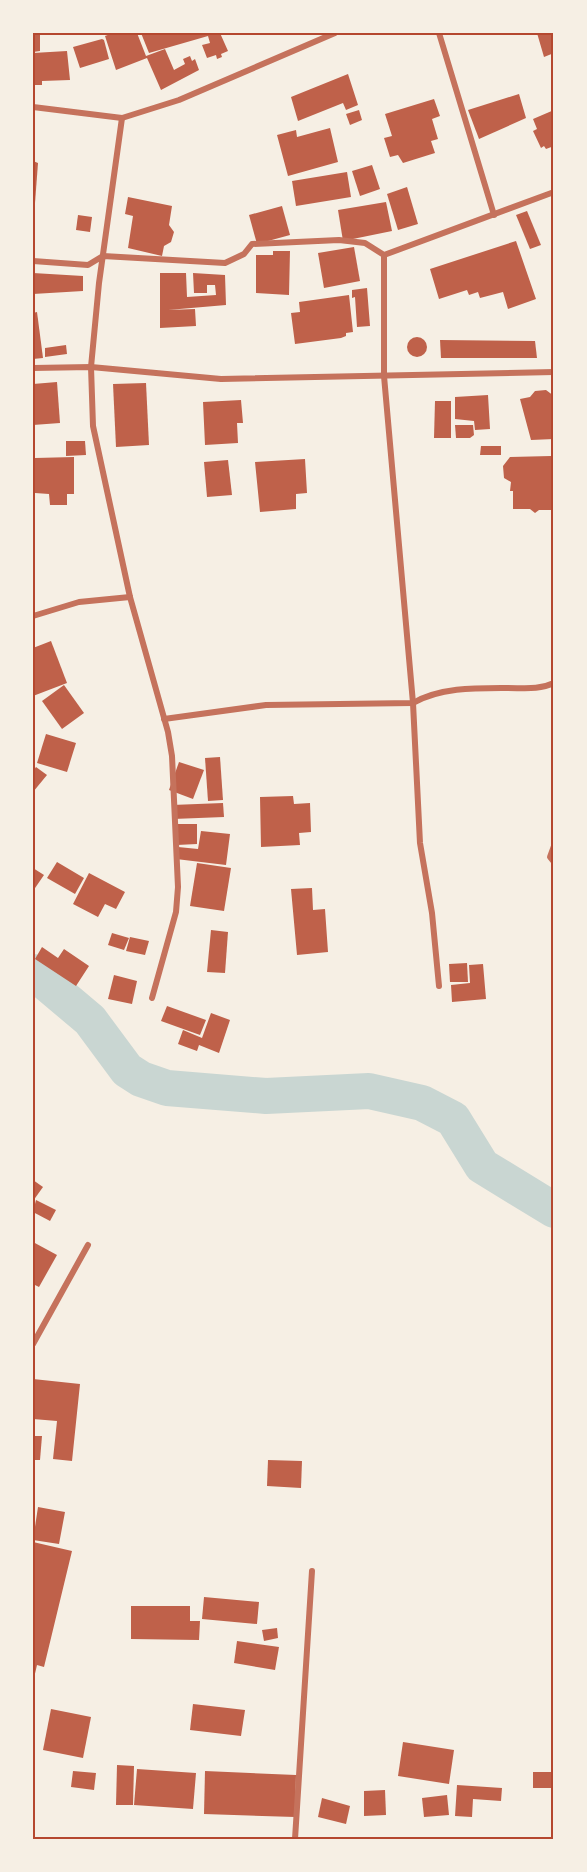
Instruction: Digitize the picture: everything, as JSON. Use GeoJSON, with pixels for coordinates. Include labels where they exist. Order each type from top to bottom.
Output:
{"type":"FeatureCollection","features":[{"type":"Feature","properties":{"kind":"street"},"geometry":{"type":"LineString","coordinates":[[33,107],[122,118],[179,100],[335,33]]}},
{"type":"Feature","properties":{"kind":"street"},"geometry":{"type":"LineString","coordinates":[[439,33],[494,215]]}},
{"type":"Feature","properties":{"kind":"street"},"geometry":{"type":"LineString","coordinates":[[122,118],[91,367],[93,426],[130,597],[164,719],[174,784],[178,887],[176,912],[152,998]]}},
{"type":"Feature","properties":{"kind":"street"},"geometry":{"type":"LineString","coordinates":[[384,255],[554,192]]}},
{"type":"Feature","properties":{"kind":"street"},"geometry":{"type":"LineString","coordinates":[[33,261],[88,266],[104,256],[225,263],[244,254],[252,244],[339,240],[365,243],[384,255]]}},
{"type":"Feature","properties":{"kind":"street"},"geometry":{"type":"LineString","coordinates":[[384,255],[384,376],[413,703],[420,843],[432,913],[439,986]]}},
{"type":"Feature","properties":{"kind":"street"},"geometry":{"type":"LineString","coordinates":[[33,368],[91,367],[221,379],[554,372]]}},
{"type":"Feature","properties":{"kind":"street"},"geometry":{"type":"LineString","coordinates":[[33,616],[78,602],[130,597]]}},
{"type":"Feature","properties":{"kind":"street"},"geometry":{"type":"LineString","coordinates":[[164,719],[266,705],[413,703],[430,693],[466,689],[535,689],[554,684]]}},
{"type":"Feature","properties":{"kind":"street"},"geometry":{"type":"LineString","coordinates":[[554,846],[550,857],[554,862]]}},
{"type":"Feature","properties":{"kind":"street"},"geometry":{"type":"LineString","coordinates":[[33,1344],[88,1245]]}},
{"type":"Feature","properties":{"kind":"street"},"geometry":{"type":"LineString","coordinates":[[295,1839],[312,1571]]}},
{"type":"Feature","properties":{"kind":"building"},"geometry":{"type":"Polygon","coordinates":[[[33,33],[40,33],[40,51],[33,52],[33,33]]]}},
{"type":"Feature","properties":{"kind":"building"},"geometry":{"type":"Polygon","coordinates":[[[113,33],[137,33],[146,56],[165,49],[174,70],[185,64],[183,59],[190,56],[192,61],[195,59],[199,70],[161,90],[147,58],[116,70],[105,36],[113,33]]]}},
{"type":"Feature","properties":{"kind":"building"},"geometry":{"type":"Polygon","coordinates":[[[141,33],[220,33],[228,51],[217,59],[216,55],[207,58],[202,45],[210,43],[208,36],[149,53],[141,33]]]}},
{"type":"Feature","properties":{"kind":"building"},"geometry":{"type":"Polygon","coordinates":[[[537,33],[554,33],[554,53],[544,57],[537,33]]]}},
{"type":"Feature","properties":{"kind":"building"},"geometry":{"type":"Polygon","coordinates":[[[102,39],[109,59],[80,68],[73,47],[102,39]]]}},
{"type":"Feature","properties":{"kind":"building"},"geometry":{"type":"Polygon","coordinates":[[[67,51],[70,80],[42,81],[42,85],[33,85],[33,53],[67,51]]]}},
{"type":"Feature","properties":{"kind":"building"},"geometry":{"type":"Polygon","coordinates":[[[348,74],[358,105],[346,110],[343,103],[298,121],[291,97],[348,74]]]}},
{"type":"Feature","properties":{"kind":"building"},"geometry":{"type":"Polygon","coordinates":[[[519,94],[526,118],[479,139],[468,110],[519,94]]]}},
{"type":"Feature","properties":{"kind":"building"},"geometry":{"type":"Polygon","coordinates":[[[434,99],[440,116],[432,119],[438,139],[431,141],[435,153],[403,163],[398,155],[390,157],[384,138],[392,136],[385,114],[434,99]]]}},
{"type":"Feature","properties":{"kind":"building"},"geometry":{"type":"Polygon","coordinates":[[[359,110],[362,120],[350,125],[346,114],[359,110]]]}},
{"type":"Feature","properties":{"kind":"building"},"geometry":{"type":"Polygon","coordinates":[[[554,110],[554,146],[541,148],[533,131],[537,129],[533,119],[554,110]]]}},
{"type":"Feature","properties":{"kind":"building"},"geometry":{"type":"Polygon","coordinates":[[[330,128],[338,162],[288,176],[277,135],[296,130],[297,137],[330,128]]]}},
{"type":"Feature","properties":{"kind":"building"},"geometry":{"type":"Polygon","coordinates":[[[33,161],[38,163],[35,203],[33,203],[33,161]]]}},
{"type":"Feature","properties":{"kind":"building"},"geometry":{"type":"Polygon","coordinates":[[[372,165],[380,189],[360,196],[352,171],[372,165]]]}},
{"type":"Feature","properties":{"kind":"building"},"geometry":{"type":"Polygon","coordinates":[[[347,172],[351,197],[296,206],[292,181],[347,172]]]}},
{"type":"Feature","properties":{"kind":"building"},"geometry":{"type":"Polygon","coordinates":[[[407,187],[418,224],[398,230],[387,194],[407,187]]]}},
{"type":"Feature","properties":{"kind":"building"},"geometry":{"type":"Polygon","coordinates":[[[128,197],[172,206],[169,225],[174,232],[171,242],[164,246],[162,256],[128,248],[133,216],[125,214],[128,197]]]}},
{"type":"Feature","properties":{"kind":"building"},"geometry":{"type":"Polygon","coordinates":[[[386,202],[392,231],[343,241],[338,210],[386,202]]]}},
{"type":"Feature","properties":{"kind":"building"},"geometry":{"type":"Polygon","coordinates":[[[282,206],[290,235],[257,244],[249,215],[282,206]]]}},
{"type":"Feature","properties":{"kind":"building"},"geometry":{"type":"Polygon","coordinates":[[[527,211],[541,245],[530,249],[516,215],[527,211]]]}},
{"type":"Feature","properties":{"kind":"building"},"geometry":{"type":"Polygon","coordinates":[[[78,215],[92,217],[90,232],[76,230],[78,215]]]}},
{"type":"Feature","properties":{"kind":"building"},"geometry":{"type":"Polygon","coordinates":[[[516,241],[536,299],[508,309],[503,292],[480,298],[478,292],[469,295],[467,290],[439,299],[430,269],[516,241]]]}},
{"type":"Feature","properties":{"kind":"building"},"geometry":{"type":"Polygon","coordinates":[[[354,247],[360,281],[324,288],[318,253],[354,247]]]}},
{"type":"Feature","properties":{"kind":"building"},"geometry":{"type":"Polygon","coordinates":[[[273,251],[290,251],[289,295],[256,293],[256,255],[273,255],[273,251]]]}},
{"type":"Feature","properties":{"kind":"building"},"geometry":{"type":"Polygon","coordinates":[[[33,273],[83,276],[83,291],[33,294],[33,273]]]}},
{"type":"Feature","properties":{"kind":"building"},"geometry":{"type":"Polygon","coordinates":[[[160,273],[186,273],[187,297],[216,295],[215,285],[207,285],[207,293],[194,293],[193,273],[225,275],[226,305],[168,310],[195,309],[196,326],[160,328],[160,273]]]}},
{"type":"Feature","properties":{"kind":"building"},"geometry":{"type":"Polygon","coordinates":[[[367,288],[370,326],[357,327],[355,297],[352,298],[352,290],[367,288]]]}},
{"type":"Feature","properties":{"kind":"building"},"geometry":{"type":"Polygon","coordinates":[[[349,295],[353,332],[346,333],[346,336],[341,338],[295,344],[291,313],[300,312],[299,302],[349,295]]]}},
{"type":"Feature","properties":{"kind":"building"},"geometry":{"type":"Polygon","coordinates":[[[37,312],[43,358],[33,359],[33,313],[37,312]]]}},
{"type":"Feature","properties":{"kind":"building"},"geometry":{"type":"Polygon","coordinates":[[[417,337],[424,340],[427,347],[424,354],[417,357],[410,354],[407,347],[410,340],[417,337]]]}},
{"type":"Feature","properties":{"kind":"building"},"geometry":{"type":"Polygon","coordinates":[[[440,340],[535,341],[537,358],[441,358],[440,340]]]}},
{"type":"Feature","properties":{"kind":"building"},"geometry":{"type":"Polygon","coordinates":[[[66,345],[67,354],[45,357],[45,348],[66,345]]]}},
{"type":"Feature","properties":{"kind":"building"},"geometry":{"type":"Polygon","coordinates":[[[57,382],[60,423],[33,425],[33,384],[57,382]]]}},
{"type":"Feature","properties":{"kind":"building"},"geometry":{"type":"Polygon","coordinates":[[[146,383],[149,445],[116,447],[113,384],[146,383]]]}},
{"type":"Feature","properties":{"kind":"building"},"geometry":{"type":"Polygon","coordinates":[[[546,390],[554,396],[554,439],[531,440],[520,399],[530,397],[535,391],[546,390]]]}},
{"type":"Feature","properties":{"kind":"building"},"geometry":{"type":"Polygon","coordinates":[[[488,395],[490,429],[475,430],[474,421],[455,419],[455,397],[488,395]]]}},
{"type":"Feature","properties":{"kind":"building"},"geometry":{"type":"Polygon","coordinates":[[[241,400],[243,423],[237,423],[238,443],[205,445],[203,402],[241,400]]]}},
{"type":"Feature","properties":{"kind":"building"},"geometry":{"type":"Polygon","coordinates":[[[435,401],[451,401],[451,438],[434,438],[435,401]]]}},
{"type":"Feature","properties":{"kind":"building"},"geometry":{"type":"Polygon","coordinates":[[[455,425],[473,425],[474,435],[470,438],[456,438],[455,425]]]}},
{"type":"Feature","properties":{"kind":"building"},"geometry":{"type":"Polygon","coordinates":[[[66,441],[85,441],[86,455],[66,456],[66,441]]]}},
{"type":"Feature","properties":{"kind":"building"},"geometry":{"type":"Polygon","coordinates":[[[481,446],[501,446],[501,455],[480,455],[481,446]]]}},
{"type":"Feature","properties":{"kind":"building"},"geometry":{"type":"Polygon","coordinates":[[[551,456],[551,463],[554,463],[554,510],[539,510],[535,513],[530,509],[513,509],[511,482],[504,478],[503,466],[510,457],[551,456]]]}},
{"type":"Feature","properties":{"kind":"building"},"geometry":{"type":"Polygon","coordinates":[[[74,457],[74,494],[67,494],[67,505],[50,505],[49,494],[35,493],[35,458],[74,457]]]}},
{"type":"Feature","properties":{"kind":"building"},"geometry":{"type":"Polygon","coordinates":[[[305,459],[307,493],[296,494],[296,509],[260,512],[255,462],[305,459]]]}},
{"type":"Feature","properties":{"kind":"building"},"geometry":{"type":"Polygon","coordinates":[[[228,460],[232,495],[207,497],[204,462],[228,460]]]}},
{"type":"Feature","properties":{"kind":"building"},"geometry":{"type":"Polygon","coordinates":[[[51,641],[67,683],[33,696],[33,648],[51,641]]]}},
{"type":"Feature","properties":{"kind":"building"},"geometry":{"type":"Polygon","coordinates":[[[64,685],[84,713],[62,729],[42,701],[64,685]]]}},
{"type":"Feature","properties":{"kind":"building"},"geometry":{"type":"Polygon","coordinates":[[[46,734],[76,743],[67,772],[37,763],[46,734]]]}},
{"type":"Feature","properties":{"kind":"building"},"geometry":{"type":"Polygon","coordinates":[[[220,757],[223,800],[208,801],[205,758],[220,757]]]}},
{"type":"Feature","properties":{"kind":"building"},"geometry":{"type":"Polygon","coordinates":[[[179,762],[204,770],[193,799],[169,790],[179,762]]]}},
{"type":"Feature","properties":{"kind":"building"},"geometry":{"type":"Polygon","coordinates":[[[36,767],[47,775],[33,792],[33,771],[36,767]]]}},
{"type":"Feature","properties":{"kind":"building"},"geometry":{"type":"Polygon","coordinates":[[[293,796],[294,804],[310,803],[311,832],[299,833],[300,845],[261,847],[260,797],[293,796]]]}},
{"type":"Feature","properties":{"kind":"building"},"geometry":{"type":"Polygon","coordinates":[[[223,803],[224,817],[173,819],[172,805],[223,803]]]}},
{"type":"Feature","properties":{"kind":"building"},"geometry":{"type":"Polygon","coordinates":[[[177,824],[197,824],[197,844],[177,845],[177,824]]]}},
{"type":"Feature","properties":{"kind":"building"},"geometry":{"type":"Polygon","coordinates":[[[201,831],[230,834],[226,865],[176,859],[178,847],[198,849],[201,831]]]}},
{"type":"Feature","properties":{"kind":"building"},"geometry":{"type":"Polygon","coordinates":[[[57,862],[84,878],[75,894],[47,878],[57,862]]]}},
{"type":"Feature","properties":{"kind":"building"},"geometry":{"type":"Polygon","coordinates":[[[197,863],[231,868],[224,911],[190,906],[197,863]]]}},
{"type":"Feature","properties":{"kind":"building"},"geometry":{"type":"Polygon","coordinates":[[[33,868],[44,875],[33,891],[33,868]]]}},
{"type":"Feature","properties":{"kind":"building"},"geometry":{"type":"Polygon","coordinates":[[[89,873],[125,892],[116,909],[105,904],[98,917],[73,904],[89,873]]]}},
{"type":"Feature","properties":{"kind":"building"},"geometry":{"type":"Polygon","coordinates":[[[312,888],[313,910],[325,909],[328,952],[297,955],[291,889],[312,888]]]}},
{"type":"Feature","properties":{"kind":"building"},"geometry":{"type":"Polygon","coordinates":[[[211,930],[228,932],[225,973],[207,972],[211,930]]]}},
{"type":"Feature","properties":{"kind":"building"},"geometry":{"type":"Polygon","coordinates":[[[112,933],[129,938],[124,950],[108,945],[112,933]]]}},
{"type":"Feature","properties":{"kind":"building"},"geometry":{"type":"Polygon","coordinates":[[[130,937],[149,941],[145,955],[126,951],[130,937]]]}},
{"type":"Feature","properties":{"kind":"building"},"geometry":{"type":"Polygon","coordinates":[[[42,947],[58,958],[64,949],[89,966],[76,986],[35,959],[42,947]]]}},
{"type":"Feature","properties":{"kind":"building"},"geometry":{"type":"Polygon","coordinates":[[[467,963],[468,982],[450,982],[449,964],[467,963]]]}},
{"type":"Feature","properties":{"kind":"building"},"geometry":{"type":"Polygon","coordinates":[[[483,964],[486,999],[452,1002],[451,985],[470,983],[469,965],[483,964]]]}},
{"type":"Feature","properties":{"kind":"building"},"geometry":{"type":"Polygon","coordinates":[[[114,975],[137,981],[132,1004],[108,999],[114,975]]]}},
{"type":"Feature","properties":{"kind":"building"},"geometry":{"type":"Polygon","coordinates":[[[167,1006],[206,1020],[200,1035],[161,1021],[167,1006]]]}},
{"type":"Feature","properties":{"kind":"building"},"geometry":{"type":"Polygon","coordinates":[[[211,1013],[230,1020],[219,1053],[199,1045],[197,1051],[178,1044],[183,1030],[202,1038],[211,1013]]]}},
{"type":"Feature","properties":{"kind":"building"},"geometry":{"type":"Polygon","coordinates":[[[33,1180],[43,1187],[33,1201],[33,1180]]]}},
{"type":"Feature","properties":{"kind":"building"},"geometry":{"type":"Polygon","coordinates":[[[36,1200],[56,1210],[50,1221],[33,1212],[36,1200]]]}},
{"type":"Feature","properties":{"kind":"building"},"geometry":{"type":"Polygon","coordinates":[[[33,1242],[57,1255],[39,1287],[33,1284],[33,1242]]]}},
{"type":"Feature","properties":{"kind":"building"},"geometry":{"type":"Polygon","coordinates":[[[33,1379],[80,1384],[72,1461],[53,1459],[57,1421],[33,1419],[33,1379]]]}},
{"type":"Feature","properties":{"kind":"building"},"geometry":{"type":"Polygon","coordinates":[[[33,1436],[42,1436],[40,1460],[33,1460],[33,1436]]]}},
{"type":"Feature","properties":{"kind":"building"},"geometry":{"type":"Polygon","coordinates":[[[268,1460],[302,1461],[301,1488],[267,1486],[268,1460]]]}},
{"type":"Feature","properties":{"kind":"building"},"geometry":{"type":"Polygon","coordinates":[[[38,1507],[65,1512],[59,1544],[33,1540],[38,1507]]]}},
{"type":"Feature","properties":{"kind":"building"},"geometry":{"type":"Polygon","coordinates":[[[33,1542],[72,1551],[44,1667],[37,1665],[34,1678],[33,1542]]]}},
{"type":"Feature","properties":{"kind":"building"},"geometry":{"type":"Polygon","coordinates":[[[204,1597],[259,1602],[257,1624],[202,1619],[204,1597]]]}},
{"type":"Feature","properties":{"kind":"building"},"geometry":{"type":"Polygon","coordinates":[[[131,1606],[190,1606],[190,1621],[200,1621],[199,1640],[131,1639],[131,1606]]]}},
{"type":"Feature","properties":{"kind":"building"},"geometry":{"type":"Polygon","coordinates":[[[277,1628],[278,1638],[264,1641],[262,1630],[277,1628]]]}},
{"type":"Feature","properties":{"kind":"building"},"geometry":{"type":"Polygon","coordinates":[[[237,1641],[279,1647],[275,1670],[234,1663],[237,1641]]]}},
{"type":"Feature","properties":{"kind":"building"},"geometry":{"type":"Polygon","coordinates":[[[193,1704],[245,1710],[241,1736],[190,1730],[193,1704]]]}},
{"type":"Feature","properties":{"kind":"building"},"geometry":{"type":"Polygon","coordinates":[[[51,1709],[91,1717],[83,1758],[43,1750],[51,1709]]]}},
{"type":"Feature","properties":{"kind":"building"},"geometry":{"type":"Polygon","coordinates":[[[403,1742],[454,1750],[449,1784],[398,1776],[403,1742]]]}},
{"type":"Feature","properties":{"kind":"building"},"geometry":{"type":"Polygon","coordinates":[[[117,1765],[134,1766],[133,1805],[116,1805],[117,1765]]]}},
{"type":"Feature","properties":{"kind":"building"},"geometry":{"type":"Polygon","coordinates":[[[137,1769],[196,1773],[193,1809],[134,1805],[137,1769]]]}},
{"type":"Feature","properties":{"kind":"building"},"geometry":{"type":"Polygon","coordinates":[[[73,1771],[96,1773],[94,1790],[71,1787],[73,1771]]]}},
{"type":"Feature","properties":{"kind":"building"},"geometry":{"type":"Polygon","coordinates":[[[205,1771],[296,1775],[295,1817],[204,1814],[205,1771]]]}},
{"type":"Feature","properties":{"kind":"building"},"geometry":{"type":"Polygon","coordinates":[[[533,1772],[554,1772],[554,1788],[533,1788],[533,1772]]]}},
{"type":"Feature","properties":{"kind":"building"},"geometry":{"type":"Polygon","coordinates":[[[457,1785],[502,1788],[501,1801],[473,1799],[472,1817],[455,1816],[457,1785]]]}},
{"type":"Feature","properties":{"kind":"building"},"geometry":{"type":"Polygon","coordinates":[[[385,1790],[386,1815],[364,1816],[364,1791],[385,1790]]]}},
{"type":"Feature","properties":{"kind":"building"},"geometry":{"type":"Polygon","coordinates":[[[447,1795],[449,1815],[424,1817],[422,1798],[447,1795]]]}},
{"type":"Feature","properties":{"kind":"building"},"geometry":{"type":"Polygon","coordinates":[[[322,1798],[350,1806],[346,1824],[318,1817],[322,1798]]]}},
{"type":"Feature","properties":{"kind":"waterway"},"geometry":{"type":"LineString","coordinates":[[33,972],[90,1020],[127,1070],[141,1079],[167,1088],[266,1096],[369,1091],[422,1103],[453,1119],[482,1166],[554,1210]]}}]}
